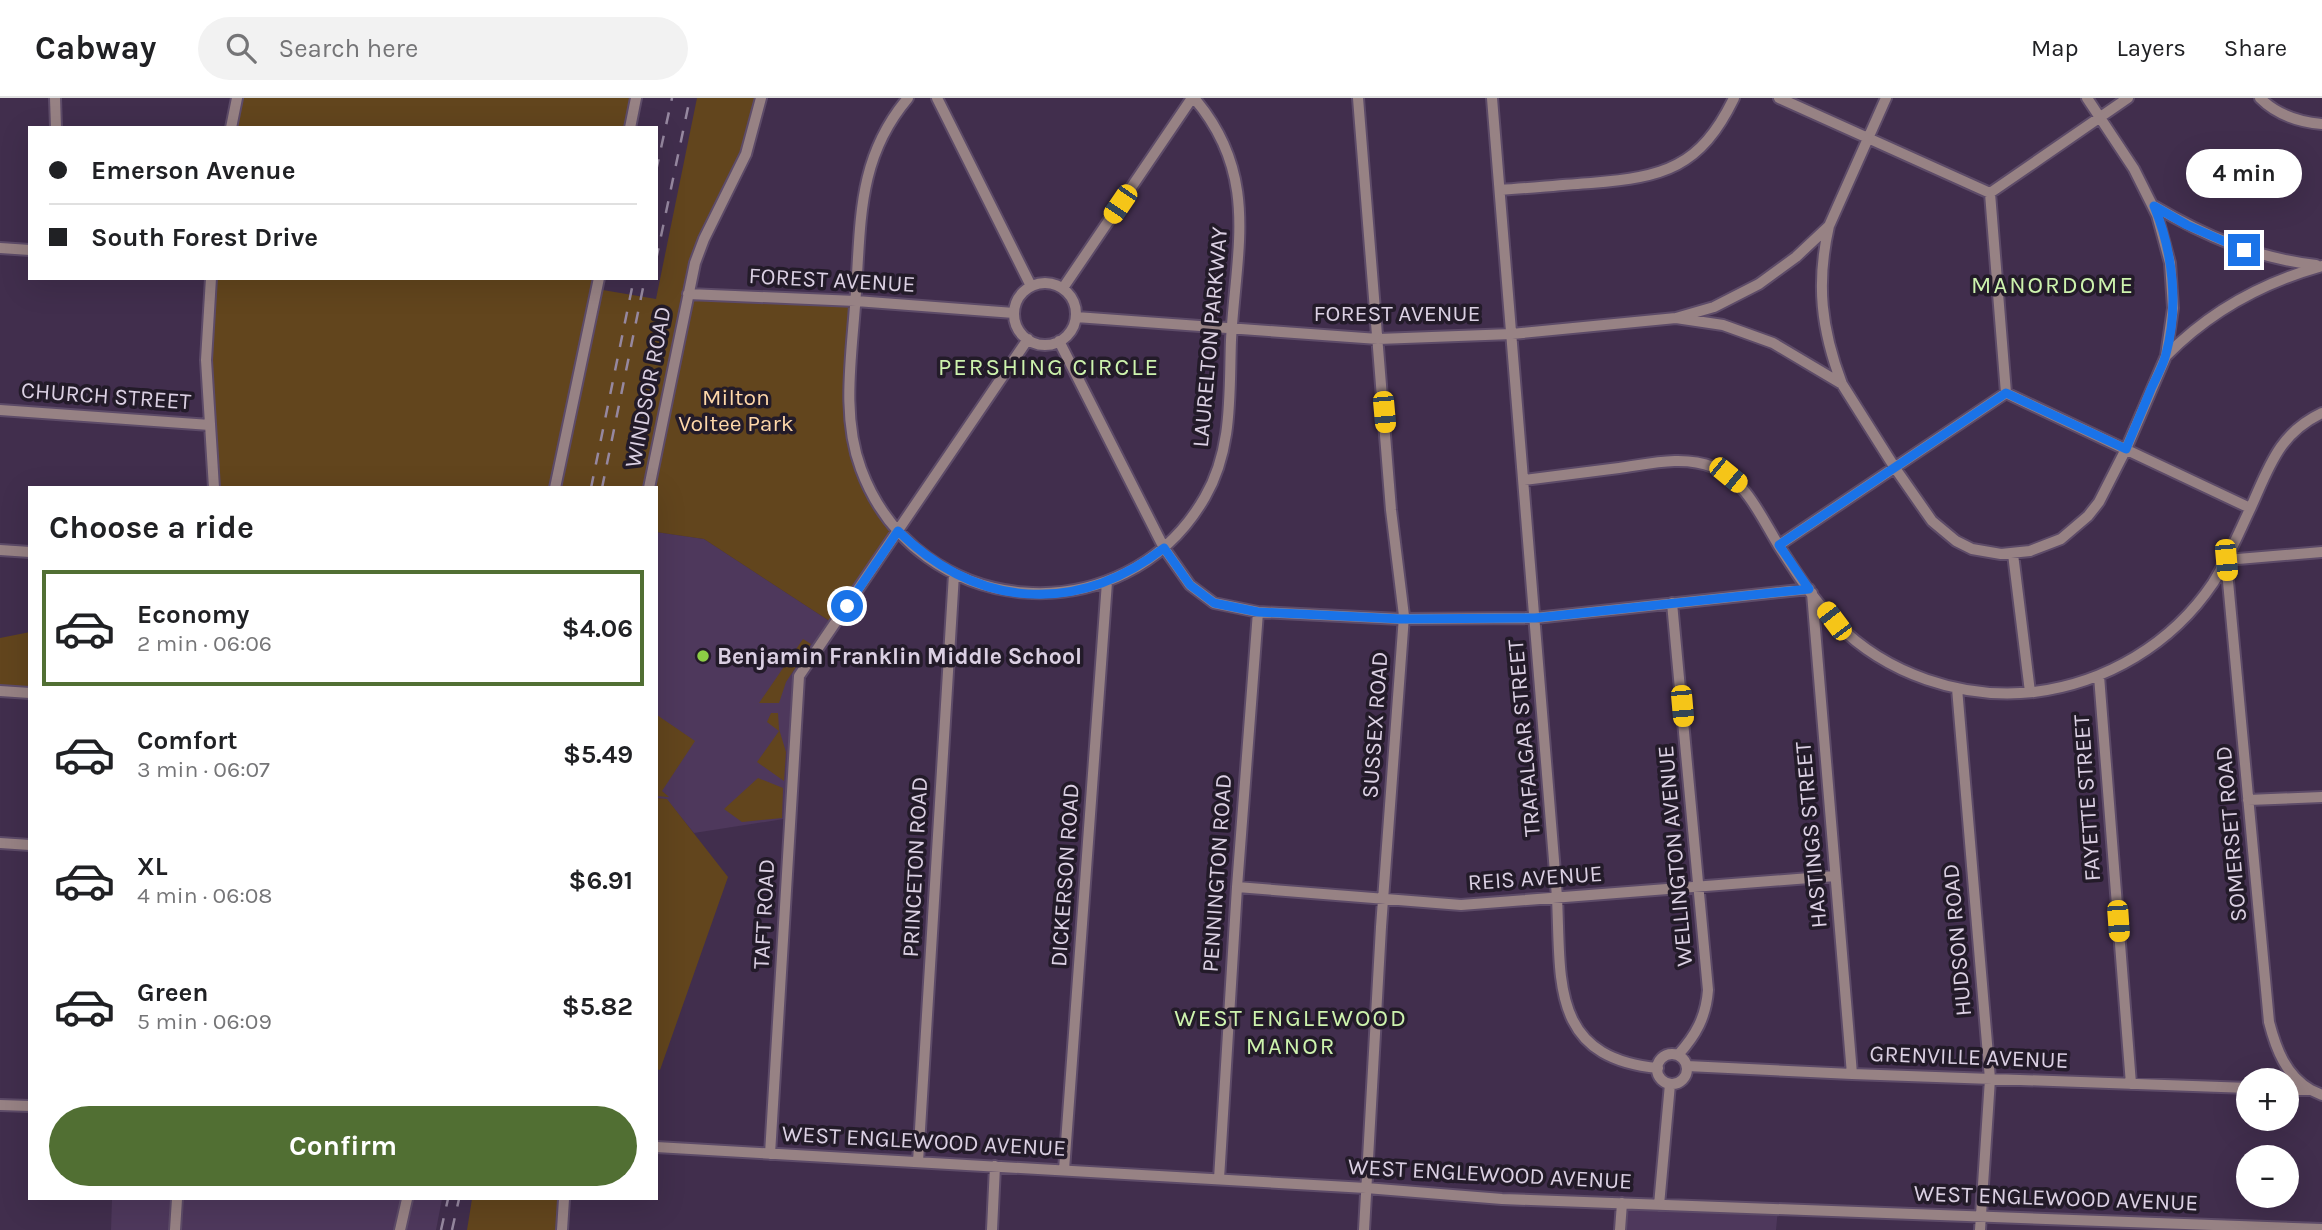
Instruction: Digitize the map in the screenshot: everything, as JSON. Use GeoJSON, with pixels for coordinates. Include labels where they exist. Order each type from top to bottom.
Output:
{"type":"FeatureCollection","features":[{"type":"Feature","properties":{"kind":"street"},"geometry":{"type":"LineString","coordinates":[[55,98],[56,126]]}},
{"type":"Feature","properties":{"kind":"street"},"geometry":{"type":"LineString","coordinates":[[231,126],[237,98]]}},
{"type":"Feature","properties":{"kind":"street"},"geometry":{"type":"LineString","coordinates":[[630,126],[636,98]]}},
{"type":"Feature","properties":{"kind":"street","name":"WINDSOR ROAD"},"geometry":{"type":"LineString","coordinates":[[649,486],[695,263],[746,154],[761,98]]}},
{"type":"Feature","properties":{"kind":"street","name":"LAURELTON PARKWAY"},"geometry":{"type":"LineString","coordinates":[[908,98],[887,125],[878,143],[867,174],[862,203],[849,406],[860,468],[881,509],[916,549],[954,574],[992,588],[1037,594],[1072,591],[1107,582],[1127,573],[1164,548],[1200,505],[1216,474],[1223,452],[1227,434],[1232,328],[1241,227],[1238,193],[1230,159],[1211,120],[1193,98]]}},
{"type":"Feature","properties":{"kind":"street"},"geometry":{"type":"LineString","coordinates":[[937,98],[1031,286]]}},
{"type":"Feature","properties":{"kind":"street"},"geometry":{"type":"LineString","coordinates":[[1063,288],[1193,98]]}},
{"type":"Feature","properties":{"kind":"street","name":"SUSSEX ROAD"},"geometry":{"type":"LineString","coordinates":[[1358,98],[1391,510],[1404,619],[1383,898],[1364,1230]]}},
{"type":"Feature","properties":{"kind":"street","name":"TRAFALGAR STREET"},"geometry":{"type":"LineString","coordinates":[[1492,98],[1557,897],[1562,988],[1570,1017],[1578,1030],[1600,1051],[1625,1063],[1658,1068]]}},
{"type":"Feature","properties":{"kind":"street"},"geometry":{"type":"LineString","coordinates":[[1500,190],[1634,180],[1668,170],[1699,150],[1724,118],[1734,98]]}},
{"type":"Feature","properties":{"kind":"street"},"geometry":{"type":"LineString","coordinates":[[1779,98],[1990,193]]}},
{"type":"Feature","properties":{"kind":"street"},"geometry":{"type":"LineString","coordinates":[[1886,98],[1829,226],[1821,270],[1827,337],[1842,384],[1932,521],[1949,537],[1972,549],[1985,553],[2013,554],[2047,546],[2076,528],[2099,502],[2126,449],[2166,356],[2173,308],[2167,247],[2154,206],[2134,169],[2087,98]]}},
{"type":"Feature","properties":{"kind":"street"},"geometry":{"type":"LineString","coordinates":[[1990,193],[2128,98]]}},
{"type":"Feature","properties":{"kind":"street"},"geometry":{"type":"LineString","coordinates":[[2260,98],[2291,118],[2322,124]]}},
{"type":"Feature","properties":{"kind":"street"},"geometry":{"type":"LineString","coordinates":[[1990,193],[2006,393]]}},
{"type":"Feature","properties":{"kind":"street"},"geometry":{"type":"LineString","coordinates":[[2154,206],[2196,230],[2244,250],[2322,266]]}},
{"type":"Feature","properties":{"kind":"street"},"geometry":{"type":"LineString","coordinates":[[1676,318],[1714,307],[1759,284],[1797,257],[1829,226]]}},
{"type":"Feature","properties":{"kind":"street"},"geometry":{"type":"LineString","coordinates":[[0,248],[28,250]]}},
{"type":"Feature","properties":{"kind":"street"},"geometry":{"type":"LineString","coordinates":[[2166,356],[2201,324],[2246,294],[2322,266]]}},
{"type":"Feature","properties":{"kind":"street"},"geometry":{"type":"LineString","coordinates":[[211,280],[206,360],[214,486]]}},
{"type":"Feature","properties":{"kind":"street"},"geometry":{"type":"LineString","coordinates":[[555,486],[599,280]]}},
{"type":"Feature","properties":{"kind":"street"},"geometry":{"type":"LineString","coordinates":[[1046,283],[1063,288],[1073,300],[1076,317],[1072,329],[1059,341],[1044,345],[1028,339],[1019,330],[1014,313],[1020,297],[1031,286],[1046,283]]}},
{"type":"Feature","properties":{"kind":"street","name":"FOREST AVENUE"},"geometry":{"type":"LineString","coordinates":[[688,294],[856,301],[1014,313]]}},
{"type":"Feature","properties":{"kind":"street","name":"FOREST AVENUE"},"geometry":{"type":"LineString","coordinates":[[1076,317],[1378,339],[1512,334],[1676,318]]}},
{"type":"Feature","properties":{"kind":"street"},"geometry":{"type":"LineString","coordinates":[[1676,318],[1723,326],[1773,343],[1842,384]]}},
{"type":"Feature","properties":{"kind":"street"},"geometry":{"type":"LineString","coordinates":[[898,531],[1028,339]]}},
{"type":"Feature","properties":{"kind":"street"},"geometry":{"type":"LineString","coordinates":[[1059,341],[1164,548],[1190,585],[1214,603],[1258,612],[1404,619],[1535,618],[1811,591]]}},
{"type":"Feature","properties":{"kind":"street"},"geometry":{"type":"LineString","coordinates":[[2006,393],[2250,508]]}},
{"type":"Feature","properties":{"kind":"street"},"geometry":{"type":"LineString","coordinates":[[1779,545],[2006,393]]}},
{"type":"Feature","properties":{"kind":"street","name":"CHURCH STREET"},"geometry":{"type":"LineString","coordinates":[[0,410],[210,425]]}},
{"type":"Feature","properties":{"kind":"street"},"geometry":{"type":"LineString","coordinates":[[1524,480],[1671,461],[1714,467],[1739,484],[1834,621],[1870,651],[1912,674],[1957,688],[2003,693],[2030,692],[2071,685],[2099,676],[2145,652],[2165,636],[2201,599],[2226,560],[2273,460],[2287,437],[2322,413]]}},
{"type":"Feature","properties":{"kind":"street","name":"TAFT ROAD"},"geometry":{"type":"LineString","coordinates":[[770,1154],[799,676],[898,531]]}},
{"type":"Feature","properties":{"kind":"street"},"geometry":{"type":"LineString","coordinates":[[0,550],[28,552]]}},
{"type":"Feature","properties":{"kind":"street"},"geometry":{"type":"LineString","coordinates":[[2226,560],[2322,551]]}},
{"type":"Feature","properties":{"kind":"street"},"geometry":{"type":"LineString","coordinates":[[2013,554],[2030,692]]}},
{"type":"Feature","properties":{"kind":"street","name":"SOMERSET ROAD"},"geometry":{"type":"LineString","coordinates":[[2226,560],[2269,1022],[2280,1055],[2290,1071],[2297,1080],[2317,1093]]}},
{"type":"Feature","properties":{"kind":"street","name":"PRINCETON ROAD"},"geometry":{"type":"LineString","coordinates":[[918,1162],[954,574]]}},
{"type":"Feature","properties":{"kind":"street","name":"DICKERSON ROAD"},"geometry":{"type":"LineString","coordinates":[[1064,1170],[1107,582]]}},
{"type":"Feature","properties":{"kind":"street","name":"HASTINGS STREET"},"geometry":{"type":"LineString","coordinates":[[1811,591],[1852,1074]]}},
{"type":"Feature","properties":{"kind":"street","name":"WELLINGTON AVENUE"},"geometry":{"type":"LineString","coordinates":[[1672,603],[1709,990],[1697,1031],[1678,1055]]}},
{"type":"Feature","properties":{"kind":"street","name":"PENNINGTON ROAD"},"geometry":{"type":"LineString","coordinates":[[1219,1179],[1258,612]]}},
{"type":"Feature","properties":{"kind":"street","name":"FAYETTE STREET"},"geometry":{"type":"LineString","coordinates":[[2099,676],[2131,1084]]}},
{"type":"Feature","properties":{"kind":"street","name":"HUDSON ROAD"},"geometry":{"type":"LineString","coordinates":[[1957,688],[1990,1079],[1980,1230]]}},
{"type":"Feature","properties":{"kind":"street"},"geometry":{"type":"LineString","coordinates":[[0,691],[28,693]]}},
{"type":"Feature","properties":{"kind":"street"},"geometry":{"type":"LineString","coordinates":[[2248,800],[2322,797]]}},
{"type":"Feature","properties":{"kind":"street"},"geometry":{"type":"LineString","coordinates":[[0,843],[28,845]]}},
{"type":"Feature","properties":{"kind":"street","name":"REIS AVENUE"},"geometry":{"type":"LineString","coordinates":[[1237,887],[1461,905],[1835,876]]}},
{"type":"Feature","properties":{"kind":"street"},"geometry":{"type":"LineString","coordinates":[[1673,1054],[1678,1055],[1687,1066],[1683,1079],[1670,1084],[1662,1079],[1658,1068],[1664,1057],[1673,1054]]}},
{"type":"Feature","properties":{"kind":"street","name":"GRENVILLE AVENUE"},"geometry":{"type":"LineString","coordinates":[[1687,1066],[2236,1088]]}},
{"type":"Feature","properties":{"kind":"street"},"geometry":{"type":"LineString","coordinates":[[1659,1205],[1670,1084]]}},
{"type":"Feature","properties":{"kind":"street"},"geometry":{"type":"LineString","coordinates":[[2299,1091],[2317,1093]]}},
{"type":"Feature","properties":{"kind":"street"},"geometry":{"type":"LineString","coordinates":[[0,1105],[28,1106]]}},
{"type":"Feature","properties":{"kind":"street","name":"WEST ENGLEWOOD AVENUE"},"geometry":{"type":"LineString","coordinates":[[658,1147],[1366,1188],[1502,1199],[2322,1229]]}},
{"type":"Feature","properties":{"kind":"street"},"geometry":{"type":"LineString","coordinates":[[992,1230],[995,1167]]}},
{"type":"Feature","properties":{"kind":"street"},"geometry":{"type":"LineString","coordinates":[[175,1230],[177,1200]]}},
{"type":"Feature","properties":{"kind":"street"},"geometry":{"type":"LineString","coordinates":[[400,1230],[407,1200]]}},
{"type":"Feature","properties":{"kind":"street"},"geometry":{"type":"LineString","coordinates":[[562,1230],[564,1200]]}},
{"type":"Feature","properties":{"kind":"street"},"geometry":{"type":"LineString","coordinates":[[1620,1230],[1622,1203]]}},
{"type":"Feature","properties":{"kind":"shaded area"},"geometry":{"type":"Polygon","coordinates":[[[658,532],[704,539],[834,624],[799,676],[790,818],[694,833],[667,800],[658,798],[658,532]]]}},
{"type":"Feature","properties":{"kind":"shaded area"},"geometry":{"type":"Polygon","coordinates":[[[112,1200],[442,1200],[436,1230],[111,1230],[112,1200]]]}},
{"type":"Feature","properties":{"kind":"shaded area"},"geometry":{"type":"Polygon","coordinates":[[[1622,1203],[1778,1209],[1776,1230],[1620,1230],[1622,1203]]]}},
{"type":"Feature","properties":{"kind":"green space"},"geometry":{"type":"Polygon","coordinates":[[[237,98],[636,98],[630,126],[231,126],[237,98]]]}},
{"type":"Feature","properties":{"kind":"green space","name":"Milton Voltee Park"},"geometry":{"type":"Polygon","coordinates":[[[697,98],[761,98],[753,130],[704,239],[688,294],[856,301],[849,406],[855,449],[898,531],[834,624],[704,539],[658,532],[658,486],[214,486],[206,360],[211,280],[599,280],[597,289],[656,299],[697,98]]]}},
{"type":"Feature","properties":{"kind":"green space"},"geometry":{"type":"Polygon","coordinates":[[[28,632],[28,693],[0,691],[0,638],[28,632]]]}},
{"type":"Feature","properties":{"kind":"green space"},"geometry":{"type":"Polygon","coordinates":[[[803,639],[811,644],[786,682],[779,703],[759,703],[803,639]]]}},
{"type":"Feature","properties":{"kind":"green space"},"geometry":{"type":"Polygon","coordinates":[[[771,713],[778,713],[779,729],[786,752],[784,781],[757,762],[779,731],[767,722],[771,713]]]}},
{"type":"Feature","properties":{"kind":"green space"},"geometry":{"type":"Polygon","coordinates":[[[658,716],[695,741],[662,791],[669,797],[658,796],[658,716]]]}},
{"type":"Feature","properties":{"kind":"green space"},"geometry":{"type":"Polygon","coordinates":[[[758,778],[783,788],[782,818],[742,822],[724,809],[758,778]]]}},
{"type":"Feature","properties":{"kind":"green space"},"geometry":{"type":"Polygon","coordinates":[[[658,798],[667,799],[728,877],[660,1070],[658,798]]]}},
{"type":"Feature","properties":{"kind":"green space"},"geometry":{"type":"Polygon","coordinates":[[[472,1200],[564,1200],[562,1230],[467,1230],[472,1200]]]}},
{"type":"Feature","properties":{"kind":"railway"},"geometry":{"type":"LineString","coordinates":[[658,162],[672,98]]}},
{"type":"Feature","properties":{"kind":"railway"},"geometry":{"type":"LineString","coordinates":[[658,250],[690,98]]}},
{"type":"Feature","properties":{"kind":"railway"},"geometry":{"type":"LineString","coordinates":[[591,486],[634,280]]}},
{"type":"Feature","properties":{"kind":"railway"},"geometry":{"type":"LineString","coordinates":[[602,486],[645,280]]}},
{"type":"Feature","properties":{"kind":"railway"},"geometry":{"type":"LineString","coordinates":[[441,1230],[448,1200]]}},
{"type":"Feature","properties":{"kind":"railway"},"geometry":{"type":"LineString","coordinates":[[452,1230],[459,1200]]}},
{"type":"Feature","properties":{"kind":"place","name":"Benjamin Franklin Middle School"},"geometry":{"type":"Point","coordinates":[703,656]}},
{"type":"Feature","properties":{"kind":"district","name":"MANORDOME"},"geometry":{"type":"Point","coordinates":[2053,285]}},
{"type":"Feature","properties":{"kind":"district","name":"PERSHING CIRCLE"},"geometry":{"type":"Point","coordinates":[1049,367]}},
{"type":"Feature","properties":{"kind":"district","name":"WEST ENGLEWOOD MANOR"},"geometry":{"type":"Point","coordinates":[1291,1032]}},
{"type":"Feature","properties":{"kind":"route"},"geometry":{"type":"LineString","coordinates":[[847,606],[898,531],[916,549],[954,574],[1015,593],[1060,593],[1107,582],[1127,573],[1164,548],[1190,585],[1200,594],[1214,603],[1258,612],[1401,619],[1535,618],[1809,589],[1779,545],[2006,393],[2126,449],[2166,356],[2173,308],[2170,262],[2154,206],[2215,239],[2244,250]]}}]}
